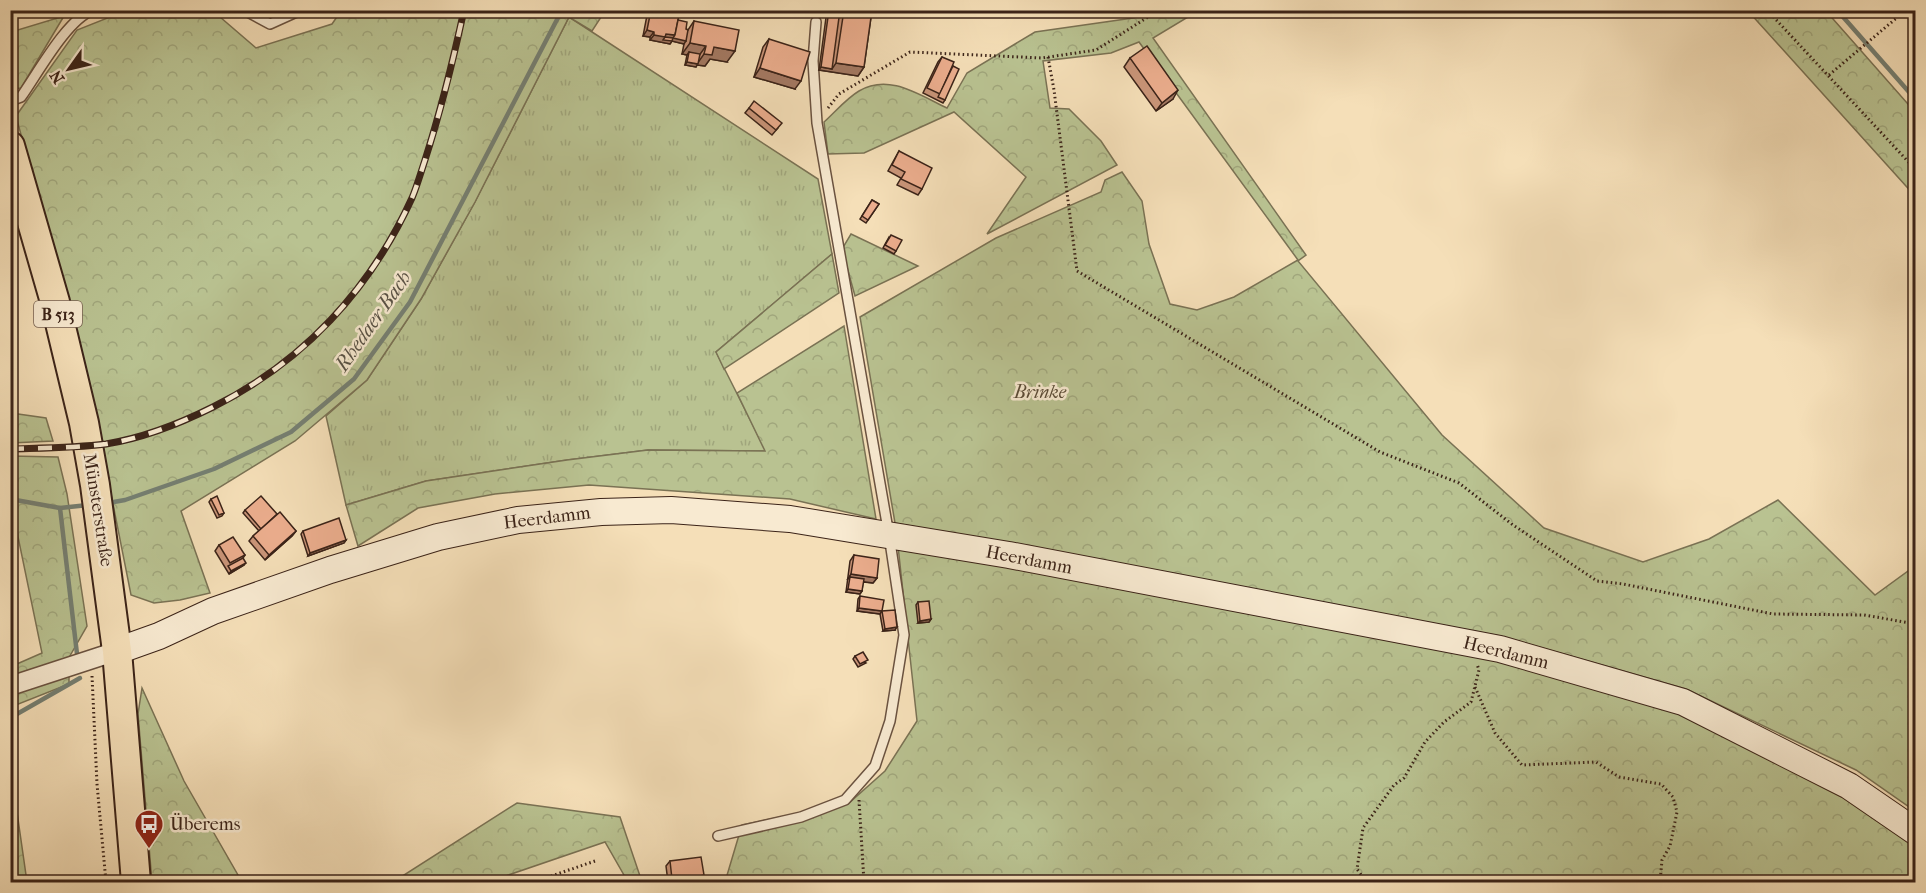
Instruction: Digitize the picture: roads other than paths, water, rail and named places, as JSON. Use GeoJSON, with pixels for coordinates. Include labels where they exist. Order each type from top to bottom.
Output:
{"type":"FeatureCollection","features":[{"type":"Feature","properties":{"kind":"main road","name":"Münsterstraße"},"geometry":{"type":"LineString","coordinates":[[10,146],[58,313],[84,423],[95,485],[101,523],[105,656],[136,882]]}},
{"type":"Feature","properties":{"kind":"street","name":"Heerdamm"},"geometry":{"type":"LineString","coordinates":[[105,656],[159,636],[213,611],[330,570],[438,537],[518,520],[601,512],[672,510],[790,519],[1009,555],[1500,649],[1683,702],[1849,786],[1916,832]]}},
{"type":"Feature","properties":{"kind":"street"},"geometry":{"type":"LineString","coordinates":[[10,686],[105,656]]}},
{"type":"Feature","properties":{"kind":"lane"},"geometry":{"type":"LineString","coordinates":[[10,101],[21,97],[71,26],[83,14],[93,10]]}},
{"type":"Feature","properties":{"kind":"lane"},"geometry":{"type":"LineString","coordinates":[[244,10],[270,24],[301,10]]}},
{"type":"Feature","properties":{"kind":"lane"},"geometry":{"type":"LineString","coordinates":[[718,836],[801,817],[845,800],[875,766],[890,721],[904,635],[889,535],[817,123],[813,61],[816,22]]}},
{"type":"Feature","properties":{"kind":"waterway","name":"Rhedaer Bach"},"geometry":{"type":"LineString","coordinates":[[108,503],[125,500],[214,469],[291,432],[354,379],[410,302],[562,10]]}},
{"type":"Feature","properties":{"kind":"waterway"},"geometry":{"type":"LineString","coordinates":[[1837,10],[1916,100]]}},
{"type":"Feature","properties":{"kind":"waterway","name":"Rhedaer Bach"},"geometry":{"type":"LineString","coordinates":[[10,499],[60,508],[88,505]]}},
{"type":"Feature","properties":{"kind":"waterway"},"geometry":{"type":"LineString","coordinates":[[60,508],[77,654]]}},
{"type":"Feature","properties":{"kind":"waterway"},"geometry":{"type":"LineString","coordinates":[[10,718],[80,678]]}},
{"type":"Feature","properties":{"kind":"railway"},"geometry":{"type":"LineString","coordinates":[[10,449],[106,444],[174,425],[246,389],[276,368],[330,320],[376,263],[412,198],[441,104],[464,10]]}},
{"type":"Feature","properties":{"kind":"place","name":"Überems"},"geometry":{"type":"Point","coordinates":[149,850]}},
{"type":"Feature","properties":{"kind":"park label","name":"Brinke"},"geometry":{"type":"Point","coordinates":[1040,392]}}]}
